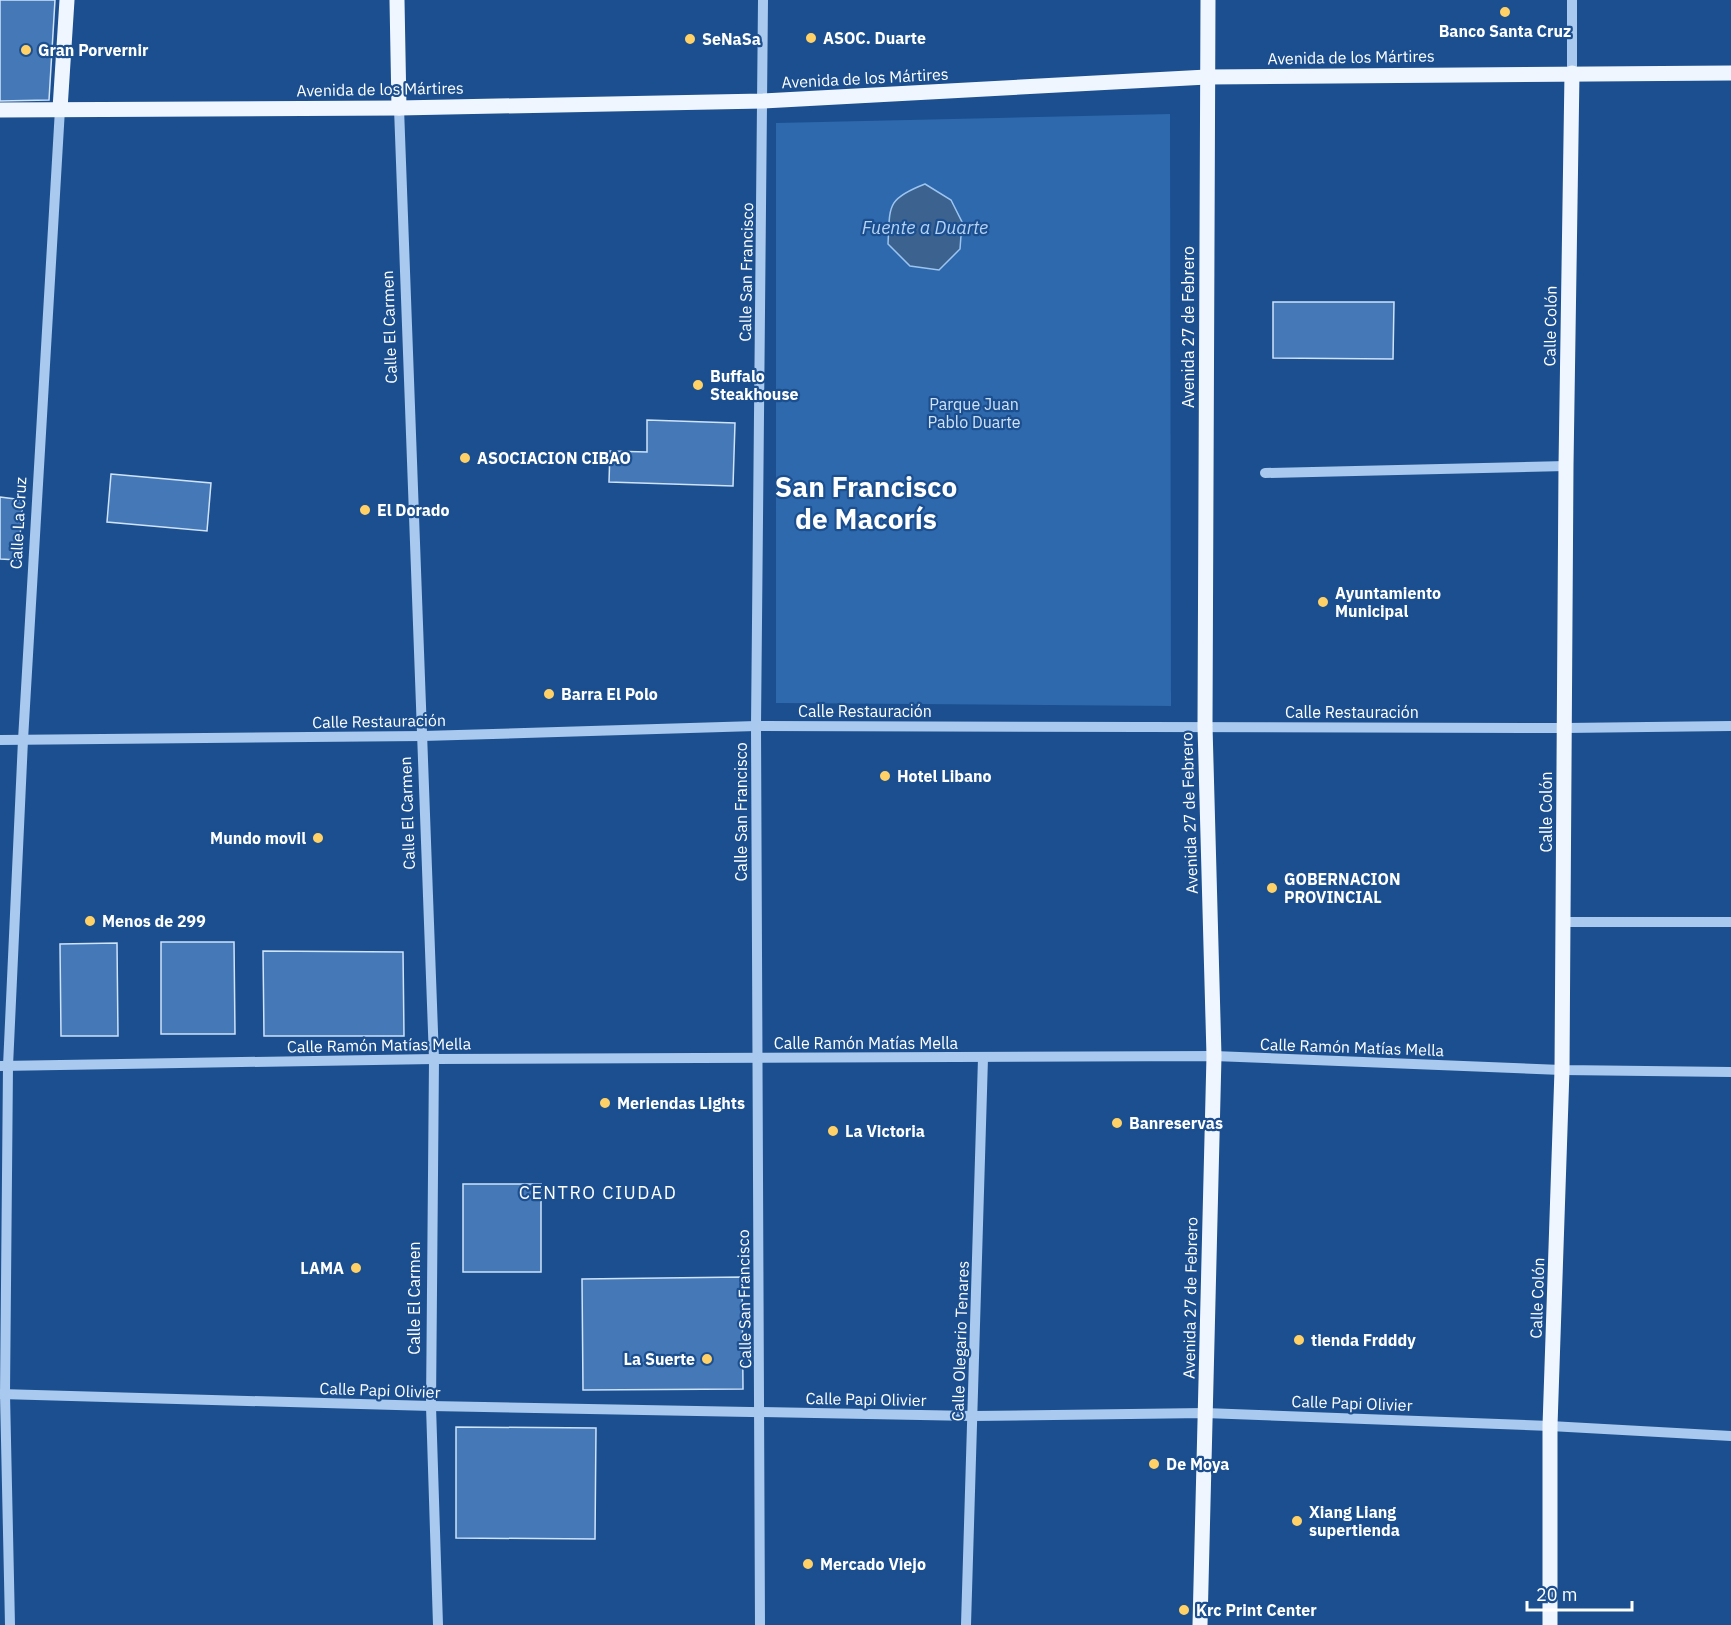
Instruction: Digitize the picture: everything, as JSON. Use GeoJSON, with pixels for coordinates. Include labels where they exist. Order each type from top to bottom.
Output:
{"type":"FeatureCollection","features":[{"type":"Feature","properties":{"kind":"main road","name":"Calle La Cruz"},"geometry":{"type":"LineString","coordinates":[[60,109],[67,0]]}},
{"type":"Feature","properties":{"kind":"main road","name":"Calle El Carmen"},"geometry":{"type":"LineString","coordinates":[[397,0],[399,108]]}},
{"type":"Feature","properties":{"kind":"main road","name":"Avenida 27 de Febrero"},"geometry":{"type":"LineString","coordinates":[[1200,1625],[1214,1056],[1205,726],[1208,0]]}},
{"type":"Feature","properties":{"kind":"main road","name":"Calle Colón"},"geometry":{"type":"LineString","coordinates":[[1550,1625],[1550,1426],[1562,1070],[1566,466],[1572,73]]}},
{"type":"Feature","properties":{"kind":"main road","name":"Avenida de los Mártires"},"geometry":{"type":"LineString","coordinates":[[0,110],[399,108],[762,101],[1207,77],[1731,73]]}},
{"type":"Feature","properties":{"kind":"street","name":"Calle San Francisco"},"geometry":{"type":"LineString","coordinates":[[760,1625],[756,726],[763,0]]}},
{"type":"Feature","properties":{"kind":"street","name":"Calle Colón"},"geometry":{"type":"LineString","coordinates":[[1572,0],[1572,73]]}},
{"type":"Feature","properties":{"kind":"street","name":"Calle El Carmen"},"geometry":{"type":"LineString","coordinates":[[399,108],[434,1059],[431,1406],[438,1625]]}},
{"type":"Feature","properties":{"kind":"street","name":"Calle La Cruz"},"geometry":{"type":"LineString","coordinates":[[10,1625],[3,1394],[4,1066],[60,109]]}},
{"type":"Feature","properties":{"kind":"street"},"geometry":{"type":"LineString","coordinates":[[1265,473],[1566,466]]}},
{"type":"Feature","properties":{"kind":"street","name":"Calle Restauración"},"geometry":{"type":"LineString","coordinates":[[0,740],[423,736],[756,726],[1565,728],[1731,726]]}},
{"type":"Feature","properties":{"kind":"street"},"geometry":{"type":"LineString","coordinates":[[1564,922],[1731,922]]}},
{"type":"Feature","properties":{"kind":"street","name":"Calle Ramón Matías Mella"},"geometry":{"type":"LineString","coordinates":[[4,1066],[434,1059],[1214,1056],[1562,1070],[1731,1072]]}},
{"type":"Feature","properties":{"kind":"street","name":"Calle Olegario Tenares"},"geometry":{"type":"LineString","coordinates":[[966,1625],[983,1058]]}},
{"type":"Feature","properties":{"kind":"street","name":"Calle Papi Olivier"},"geometry":{"type":"LineString","coordinates":[[3,1394],[431,1406],[973,1416],[1205,1413],[1550,1426],[1731,1436]]}},
{"type":"Feature","properties":{"kind":"green space","name":"Parque Juan Pablo Duarte"},"geometry":{"type":"Polygon","coordinates":[[[1170,114],[1171,706],[776,703],[776,123],[1170,114]]]}},
{"type":"Feature","properties":{"kind":"water","name":"Fuente a Duarte"},"geometry":{"type":"Polygon","coordinates":[[[925,184],[951,200],[962,222],[960,249],[939,270],[910,266],[888,244],[890,212],[893,205],[903,194],[925,184]]]}},
{"type":"Feature","properties":{"kind":"building","name":"Gran Porvernir"},"geometry":{"type":"Polygon","coordinates":[[[0,0],[55,0],[49,100],[0,101],[0,0]]]}},
{"type":"Feature","properties":{"kind":"building"},"geometry":{"type":"Polygon","coordinates":[[[1273,302],[1394,302],[1393,359],[1273,358],[1273,302]]]}},
{"type":"Feature","properties":{"kind":"building"},"geometry":{"type":"Polygon","coordinates":[[[647,420],[735,423],[733,486],[609,482],[610,451],[647,452],[647,420]]]}},
{"type":"Feature","properties":{"kind":"building"},"geometry":{"type":"Polygon","coordinates":[[[111,474],[211,483],[207,531],[107,522],[111,474]]]}},
{"type":"Feature","properties":{"kind":"building"},"geometry":{"type":"Polygon","coordinates":[[[0,497],[23,500],[18,560],[0,559],[0,497]]]}},
{"type":"Feature","properties":{"kind":"building"},"geometry":{"type":"Polygon","coordinates":[[[161,942],[234,942],[235,1034],[161,1034],[161,942]]]}},
{"type":"Feature","properties":{"kind":"building"},"geometry":{"type":"Polygon","coordinates":[[[117,943],[118,1036],[61,1036],[60,944],[117,943]]]}},
{"type":"Feature","properties":{"kind":"building"},"geometry":{"type":"Polygon","coordinates":[[[263,951],[403,952],[404,1036],[264,1036],[263,951]]]}},
{"type":"Feature","properties":{"kind":"building"},"geometry":{"type":"Polygon","coordinates":[[[463,1184],[541,1184],[541,1272],[463,1272],[463,1184]]]}},
{"type":"Feature","properties":{"kind":"building"},"geometry":{"type":"Polygon","coordinates":[[[742,1277],[743,1389],[583,1390],[582,1279],[742,1277]]]}},
{"type":"Feature","properties":{"kind":"building"},"geometry":{"type":"Polygon","coordinates":[[[456,1427],[596,1428],[595,1539],[456,1538],[456,1427]]]}},
{"type":"Feature","properties":{"kind":"place","name":"Banco Santa Cruz"},"geometry":{"type":"Point","coordinates":[1505,12]}},
{"type":"Feature","properties":{"kind":"place","name":"ASOC. Duarte"},"geometry":{"type":"Point","coordinates":[811,38]}},
{"type":"Feature","properties":{"kind":"place","name":"SeNaSa"},"geometry":{"type":"Point","coordinates":[690,39]}},
{"type":"Feature","properties":{"kind":"place","name":"Gran Porvernir"},"geometry":{"type":"Point","coordinates":[26,50]}},
{"type":"Feature","properties":{"kind":"place","name":"Buffalo Steakhouse"},"geometry":{"type":"Point","coordinates":[698,385]}},
{"type":"Feature","properties":{"kind":"place","name":"ASOCIACION CIBAO"},"geometry":{"type":"Point","coordinates":[465,458]}},
{"type":"Feature","properties":{"kind":"place","name":"El Dorado"},"geometry":{"type":"Point","coordinates":[365,510]}},
{"type":"Feature","properties":{"kind":"place","name":"Ayuntamiento Municipal"},"geometry":{"type":"Point","coordinates":[1323,602]}},
{"type":"Feature","properties":{"kind":"place","name":"Barra El Polo"},"geometry":{"type":"Point","coordinates":[549,694]}},
{"type":"Feature","properties":{"kind":"place","name":"Hotel Libano"},"geometry":{"type":"Point","coordinates":[885,776]}},
{"type":"Feature","properties":{"kind":"place","name":"Mundo movil"},"geometry":{"type":"Point","coordinates":[318,838]}},
{"type":"Feature","properties":{"kind":"place","name":"GOBERNACION PROVINCIAL"},"geometry":{"type":"Point","coordinates":[1272,888]}},
{"type":"Feature","properties":{"kind":"place","name":"Menos de 299"},"geometry":{"type":"Point","coordinates":[90,921]}},
{"type":"Feature","properties":{"kind":"place","name":"Meriendas Lights"},"geometry":{"type":"Point","coordinates":[605,1103]}},
{"type":"Feature","properties":{"kind":"place","name":"Banreservas"},"geometry":{"type":"Point","coordinates":[1117,1123]}},
{"type":"Feature","properties":{"kind":"place","name":"La Victoria"},"geometry":{"type":"Point","coordinates":[833,1131]}},
{"type":"Feature","properties":{"kind":"place","name":"LAMA"},"geometry":{"type":"Point","coordinates":[356,1268]}},
{"type":"Feature","properties":{"kind":"place","name":"tienda Frdddy"},"geometry":{"type":"Point","coordinates":[1299,1340]}},
{"type":"Feature","properties":{"kind":"place","name":"La Suerte"},"geometry":{"type":"Point","coordinates":[707,1359]}},
{"type":"Feature","properties":{"kind":"place","name":"De Moya"},"geometry":{"type":"Point","coordinates":[1154,1464]}},
{"type":"Feature","properties":{"kind":"place","name":"Xiang Liang supertienda"},"geometry":{"type":"Point","coordinates":[1297,1521]}},
{"type":"Feature","properties":{"kind":"place","name":"Mercado Viejo"},"geometry":{"type":"Point","coordinates":[808,1564]}},
{"type":"Feature","properties":{"kind":"place","name":"Krc Print Center"},"geometry":{"type":"Point","coordinates":[1184,1610]}},
{"type":"Feature","properties":{"kind":"district","name":"San Francisco de Macorís"},"geometry":{"type":"Point","coordinates":[866,502]}},
{"type":"Feature","properties":{"kind":"district","name":"CENTRO CIUDAD"},"geometry":{"type":"Point","coordinates":[598,1192]}}]}
